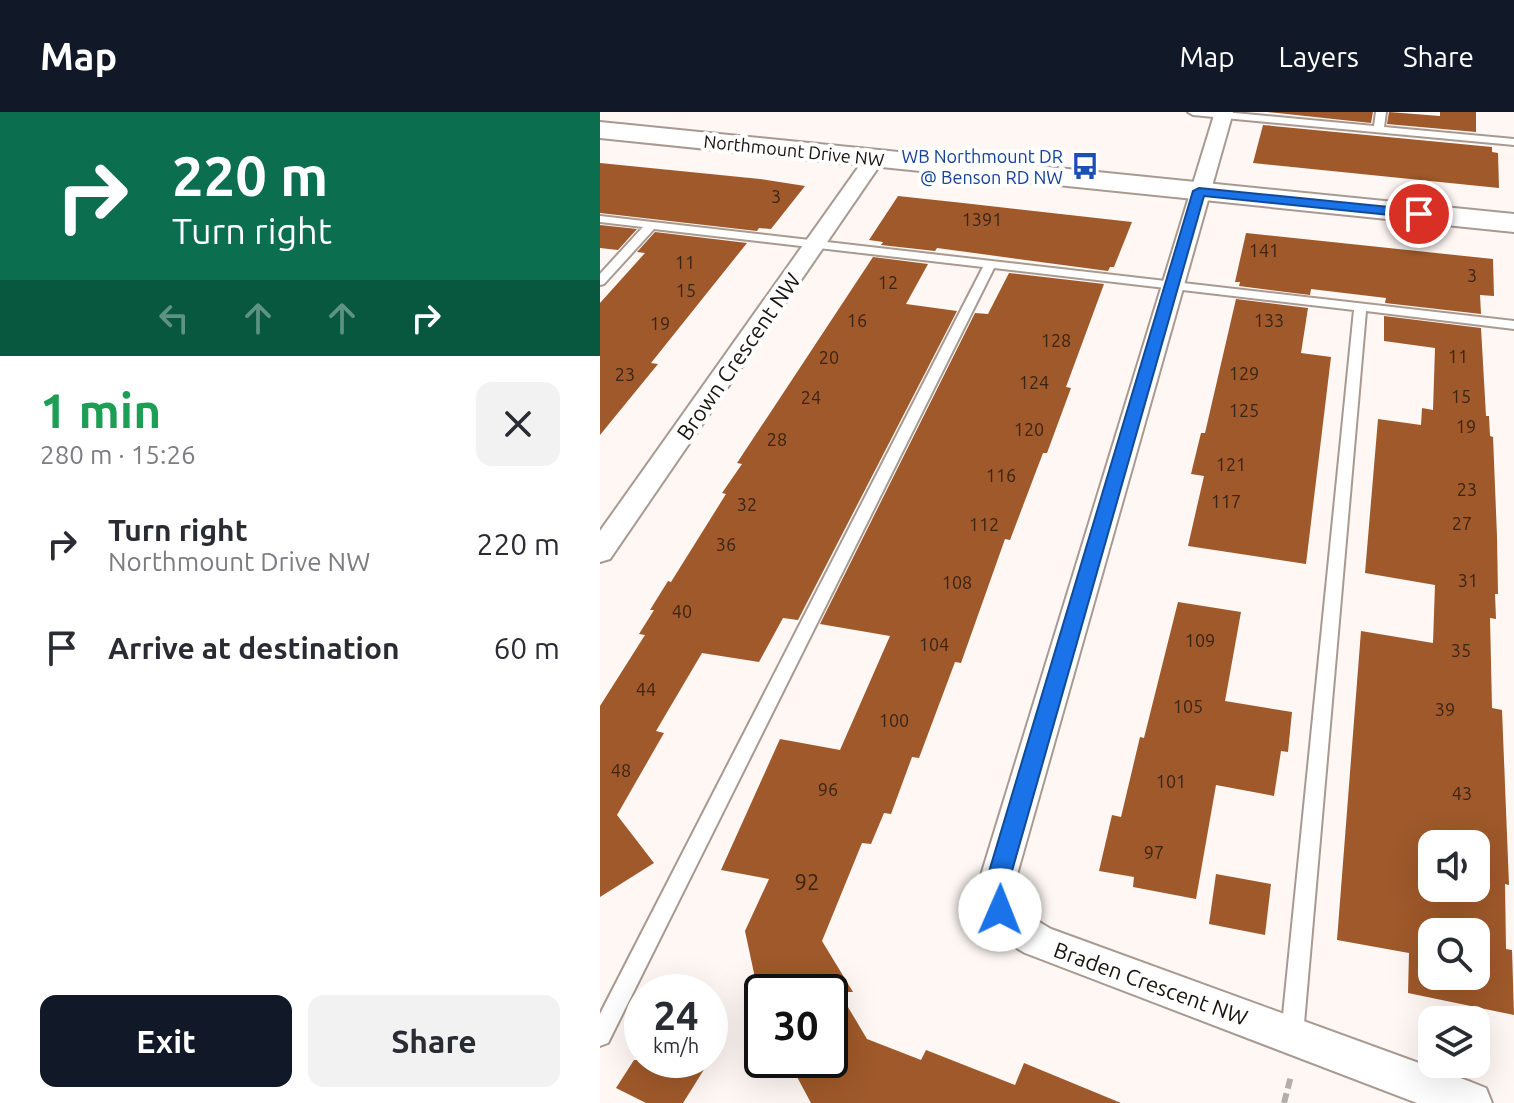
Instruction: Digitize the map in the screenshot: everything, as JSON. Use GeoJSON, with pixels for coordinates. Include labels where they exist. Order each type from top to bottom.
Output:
{"type":"FeatureCollection","features":[{"type":"Feature","properties":{"kind":"street","name":"Braden Crescent NW"},"geometry":{"type":"LineString","coordinates":[[1223,113],[996,885],[1000,910],[1013,928],[1038,941],[1471,1103]]}},
{"type":"Feature","properties":{"kind":"street","name":"Northmount Drive NW"},"geometry":{"type":"LineString","coordinates":[[600,130],[1514,223]]}},
{"type":"Feature","properties":{"kind":"street","name":"Brown Crescent NW"},"geometry":{"type":"LineString","coordinates":[[600,552],[874,159]]}},
{"type":"Feature","properties":{"kind":"lane"},"geometry":{"type":"LineString","coordinates":[[1193,112],[1514,142]]}},
{"type":"Feature","properties":{"kind":"lane"},"geometry":{"type":"LineString","coordinates":[[1379,129],[1381,112]]}},
{"type":"Feature","properties":{"kind":"lane"},"geometry":{"type":"LineString","coordinates":[[600,219],[1514,325]]}},
{"type":"Feature","properties":{"kind":"lane"},"geometry":{"type":"LineString","coordinates":[[600,281],[651,225]]}},
{"type":"Feature","properties":{"kind":"lane"},"geometry":{"type":"LineString","coordinates":[[600,1036],[990,264]]}},
{"type":"Feature","properties":{"kind":"lane"},"geometry":{"type":"LineString","coordinates":[[1292,1035],[1360,308]]}},
{"type":"Feature","properties":{"kind":"building"},"geometry":{"type":"Polygon","coordinates":[[[1267,112],[1373,112],[1371,123],[1267,112]]]}},
{"type":"Feature","properties":{"kind":"building"},"geometry":{"type":"Polygon","coordinates":[[[1389,112],[1440,116],[1440,112],[1476,112],[1476,132],[1387,124],[1389,112]]]}},
{"type":"Feature","properties":{"kind":"building"},"geometry":{"type":"Polygon","coordinates":[[[1263,125],[1492,147],[1492,152],[1498,153],[1499,188],[1253,163],[1263,125]]]}},
{"type":"Feature","properties":{"kind":"building"},"geometry":{"type":"Polygon","coordinates":[[[600,163],[805,186],[771,229],[759,228],[757,231],[600,213],[600,163]]]}},
{"type":"Feature","properties":{"kind":"building"},"geometry":{"type":"Polygon","coordinates":[[[898,196],[1132,222],[1114,267],[1108,271],[937,248],[935,251],[881,245],[883,242],[869,240],[898,196]]]}},
{"type":"Feature","properties":{"kind":"building"},"geometry":{"type":"Polygon","coordinates":[[[600,225],[637,229],[618,250],[600,248],[600,225]]]}},
{"type":"Feature","properties":{"kind":"building"},"geometry":{"type":"Polygon","coordinates":[[[655,232],[747,243],[651,363],[658,364],[600,435],[600,303],[645,253],[637,252],[655,232]]]}},
{"type":"Feature","properties":{"kind":"building"},"geometry":{"type":"Polygon","coordinates":[[[1246,233],[1493,259],[1494,296],[1480,295],[1481,314],[1385,303],[1386,298],[1311,289],[1310,295],[1239,286],[1240,282],[1235,282],[1246,233]]]}},
{"type":"Feature","properties":{"kind":"building"},"geometry":{"type":"Polygon","coordinates":[[[873,257],[928,264],[906,304],[957,311],[798,620],[783,618],[759,662],[702,653],[656,731],[664,733],[617,815],[654,863],[600,897],[600,706],[645,635],[639,634],[654,610],[650,610],[726,494],[722,493],[742,464],[737,463],[873,257]]]}},
{"type":"Feature","properties":{"kind":"building"},"geometry":{"type":"Polygon","coordinates":[[[1009,273],[1104,284],[1066,387],[1071,388],[1047,453],[1043,453],[1010,540],[1005,539],[961,663],[955,662],[919,758],[912,757],[891,814],[884,813],[871,844],[862,843],[822,941],[842,974],[754,974],[745,931],[769,879],[721,870],[780,739],[840,750],[890,636],[820,624],[975,313],[988,314],[1009,273]]]}},
{"type":"Feature","properties":{"kind":"building"},"geometry":{"type":"Polygon","coordinates":[[[1236,299],[1308,308],[1301,353],[1331,357],[1306,564],[1188,546],[1204,476],[1191,474],[1201,433],[1205,433],[1236,299]]]}},
{"type":"Feature","properties":{"kind":"building"},"geometry":{"type":"Polygon","coordinates":[[[1384,316],[1481,328],[1486,416],[1489,416],[1490,436],[1493,437],[1497,536],[1496,619],[1490,618],[1492,708],[1502,710],[1509,885],[1505,884],[1506,949],[1512,950],[1514,1015],[1490,1010],[1490,1006],[1471,1006],[1408,993],[1409,953],[1337,940],[1361,631],[1433,643],[1435,585],[1365,573],[1378,419],[1421,425],[1422,408],[1433,410],[1435,348],[1384,341],[1384,316]]]}},
{"type":"Feature","properties":{"kind":"building"},"geometry":{"type":"Polygon","coordinates":[[[1178,602],[1241,612],[1225,701],[1292,712],[1288,752],[1281,751],[1274,796],[1216,785],[1196,899],[1133,887],[1134,877],[1099,871],[1112,815],[1121,817],[1178,602]]]}},
{"type":"Feature","properties":{"kind":"building"},"geometry":{"type":"Polygon","coordinates":[[[1216,874],[1271,884],[1265,935],[1209,924],[1216,874]]]}},
{"type":"Feature","properties":{"kind":"building"},"geometry":{"type":"Polygon","coordinates":[[[848,1007],[867,1039],[921,1060],[926,1050],[1015,1085],[1024,1063],[1121,1103],[811,1103],[798,1078],[848,1078],[848,1007]]]}},
{"type":"Feature","properties":{"kind":"building"},"geometry":{"type":"Polygon","coordinates":[[[624,1076],[624,1078],[699,1078],[683,1103],[646,1103],[616,1088],[624,1076]]]}},
{"type":"Feature","properties":{"kind":"place","name":"WB Northmount DR @ Benson RD NW"},"geometry":{"type":"Point","coordinates":[1085,166]}},
{"type":"Feature","properties":{"kind":"route"},"geometry":{"type":"LineString","coordinates":[[1000,910],[996,885],[1199,191],[1419,214]]}}]}
